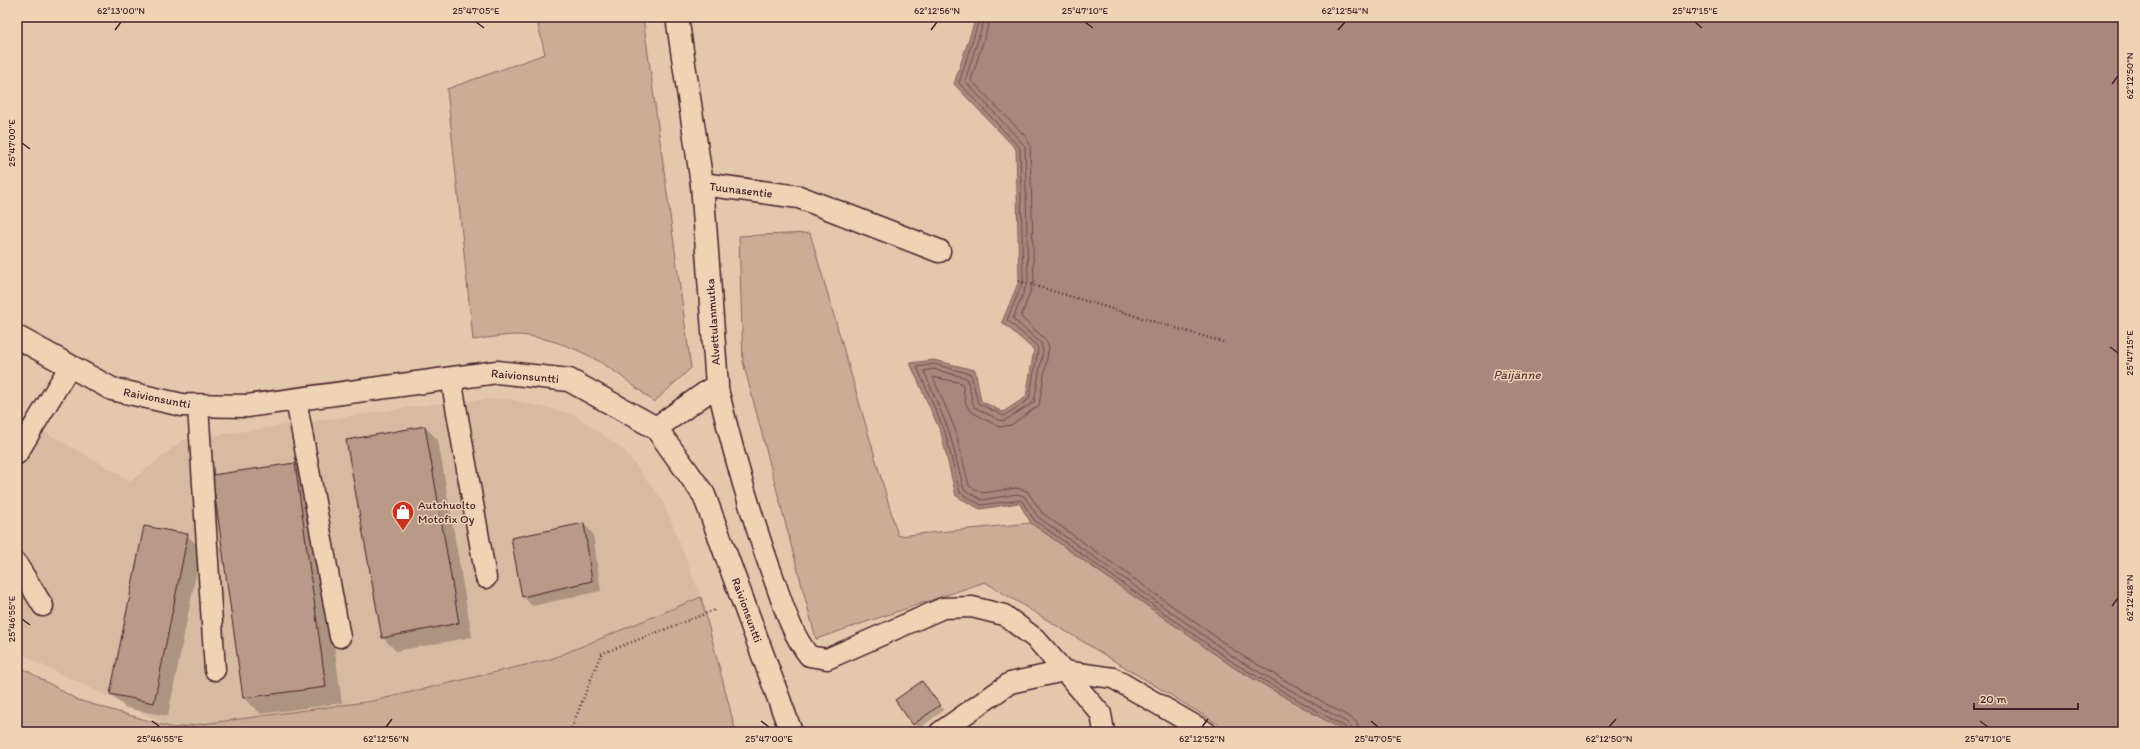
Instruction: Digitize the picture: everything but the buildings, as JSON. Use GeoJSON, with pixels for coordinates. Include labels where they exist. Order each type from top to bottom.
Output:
{"type":"FeatureCollection","features":[{"type":"Feature","properties":{"kind":"street","name":"Tuunasentie"},"geometry":{"type":"LineString","coordinates":[[677,17],[702,184],[799,197],[939,251]]}},
{"type":"Feature","properties":{"kind":"street","name":"Alvettulanmutka"},"geometry":{"type":"LineString","coordinates":[[702,184],[717,385]]}},
{"type":"Feature","properties":{"kind":"street","name":"Raivionsuntti"},"geometry":{"type":"LineString","coordinates":[[17,337],[112,389],[182,405],[247,406],[497,372],[569,380],[656,428],[704,495],[791,732]]}},
{"type":"Feature","properties":{"kind":"street"},"geometry":{"type":"LineString","coordinates":[[656,428],[717,385]]}},
{"type":"Feature","properties":{"kind":"lane"},"geometry":{"type":"LineString","coordinates":[[17,454],[70,366]]}},
{"type":"Feature","properties":{"kind":"lane"},"geometry":{"type":"LineString","coordinates":[[451,378],[486,578]]}},
{"type":"Feature","properties":{"kind":"lane"},"geometry":{"type":"LineString","coordinates":[[717,385],[737,466],[758,535],[796,641],[809,656],[827,659],[943,608],[972,608],[1004,615],[1036,639],[1101,714],[1104,732]]}},
{"type":"Feature","properties":{"kind":"lane"},"geometry":{"type":"LineString","coordinates":[[296,400],[340,637]]}},
{"type":"Feature","properties":{"kind":"lane"},"geometry":{"type":"LineString","coordinates":[[198,406],[215,670]]}},
{"type":"Feature","properties":{"kind":"lane"},"geometry":{"type":"LineString","coordinates":[[17,564],[43,606]]}},
{"type":"Feature","properties":{"kind":"lane"},"geometry":{"type":"LineString","coordinates":[[940,732],[1010,683],[1064,671],[1113,678],[1206,732]]}},
{"type":"Feature","properties":{"kind":"path"},"geometry":{"type":"LineString","coordinates":[[1019,281],[1226,343]]}},
{"type":"Feature","properties":{"kind":"path"},"geometry":{"type":"LineString","coordinates":[[570,732],[601,654],[692,620],[743,598]]}},
{"type":"Feature","properties":{"kind":"shaded area"},"geometry":{"type":"Polygon","coordinates":[[[536,17],[643,17],[691,368],[654,402],[611,369],[581,352],[564,345],[522,335],[473,340],[447,89],[545,54],[536,17]]]}},
{"type":"Feature","properties":{"kind":"shaded area"},"geometry":{"type":"Polygon","coordinates":[[[810,233],[898,536],[1031,523],[1233,667],[1346,732],[1231,732],[985,582],[816,639],[743,362],[739,236],[810,233]]]}},
{"type":"Feature","properties":{"kind":"shaded area"},"geometry":{"type":"Polygon","coordinates":[[[509,399],[573,414],[623,449],[663,501],[701,597],[551,659],[373,701],[173,728],[42,665],[17,651],[17,416],[131,481],[183,440],[454,401],[509,399]]]}},
{"type":"Feature","properties":{"kind":"shaded area"},"geometry":{"type":"Polygon","coordinates":[[[701,597],[736,732],[17,732],[17,665],[78,700],[173,728],[373,701],[551,659],[701,597]]]}},
{"type":"Feature","properties":{"kind":"water","name":"Päijänne"},"geometry":{"type":"Polygon","coordinates":[[[976,17],[2123,17],[2123,732],[1346,732],[1233,667],[1031,523],[1019,503],[980,509],[956,496],[941,433],[910,363],[934,360],[975,370],[981,401],[1003,412],[1026,397],[1034,350],[1002,322],[1019,281],[1016,149],[954,84],[976,17]]]}},
{"type":"Feature","properties":{"kind":"place","name":"Autohuolto Motofix Oy"},"geometry":{"type":"Point","coordinates":[403,532]}}]}
